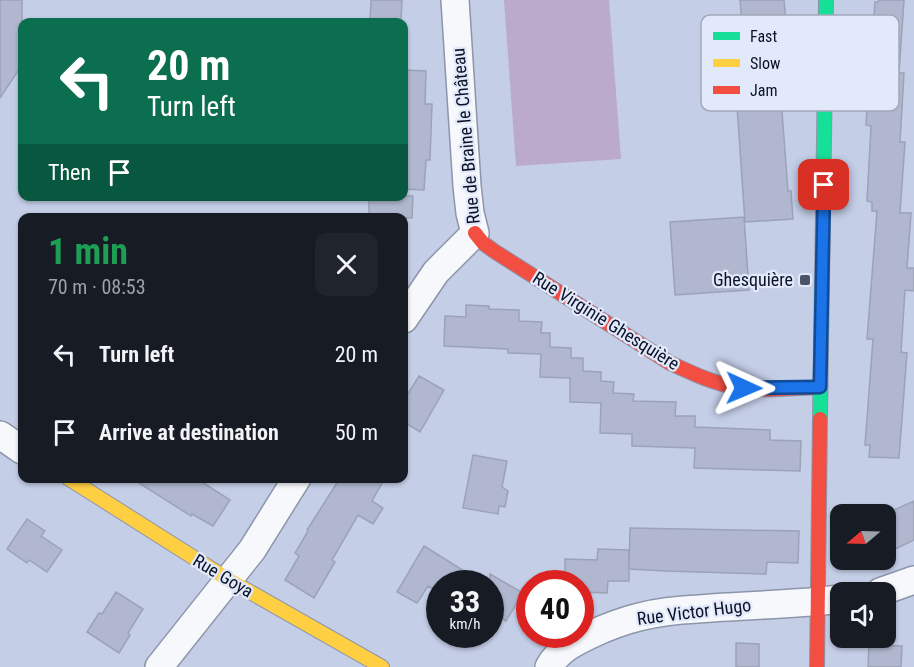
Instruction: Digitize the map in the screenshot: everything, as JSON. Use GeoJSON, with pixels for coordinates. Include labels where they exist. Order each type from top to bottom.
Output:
{"type":"FeatureCollection","features":[{"type":"Feature","properties":{"kind":"street","name":"Rue de Braine le Château"},"geometry":{"type":"LineString","coordinates":[[408,313],[436,272],[475,233],[467,186],[455,0]]}},
{"type":"Feature","properties":{"kind":"street"},"geometry":{"type":"LineString","coordinates":[[826,0],[826,15]]}},
{"type":"Feature","properties":{"kind":"street"},"geometry":{"type":"LineString","coordinates":[[817,667],[829,601],[820,387],[824,111]]}},
{"type":"Feature","properties":{"kind":"street","name":"Rue Virginie Ghesquière"},"geometry":{"type":"LineString","coordinates":[[475,233],[494,252],[660,357],[683,369],[708,379],[744,388],[820,387]]}},
{"type":"Feature","properties":{"kind":"street"},"geometry":{"type":"LineString","coordinates":[[0,435],[18,447]]}},
{"type":"Feature","properties":{"kind":"street","name":"Rue Goya"},"geometry":{"type":"LineString","coordinates":[[76,483],[229,580],[382,667]]}},
{"type":"Feature","properties":{"kind":"street"},"geometry":{"type":"LineString","coordinates":[[159,667],[252,550],[294,483]]}},
{"type":"Feature","properties":{"kind":"street"},"geometry":{"type":"LineString","coordinates":[[896,586],[914,580]]}},
{"type":"Feature","properties":{"kind":"street","name":"Rue Victor Hugo"},"geometry":{"type":"LineString","coordinates":[[549,667],[571,644],[638,617],[675,611],[829,601]]}},
{"type":"Feature","properties":{"kind":"shaded area"},"geometry":{"type":"Polygon","coordinates":[[[504,0],[609,0],[621,159],[516,166],[504,0]]]}},
{"type":"Feature","properties":{"kind":"building"},"geometry":{"type":"Polygon","coordinates":[[[0,0],[22,0],[22,18],[18,18],[18,71],[0,98],[0,0]]]}},
{"type":"Feature","properties":{"kind":"building"},"geometry":{"type":"Polygon","coordinates":[[[371,0],[402,0],[401,18],[370,18],[371,0]]]}},
{"type":"Feature","properties":{"kind":"building"},"geometry":{"type":"Polygon","coordinates":[[[740,0],[784,0],[785,15],[741,15],[740,0]]]}},
{"type":"Feature","properties":{"kind":"building"},"geometry":{"type":"Polygon","coordinates":[[[879,0],[904,0],[899,73],[899,15],[874,15],[875,2],[879,0]]]}},
{"type":"Feature","properties":{"kind":"building"},"geometry":{"type":"Polygon","coordinates":[[[408,70],[426,71],[425,104],[432,104],[430,160],[426,160],[424,190],[408,189],[408,70]]]}},
{"type":"Feature","properties":{"kind":"building"},"geometry":{"type":"Polygon","coordinates":[[[899,73],[904,73],[900,142],[905,142],[900,213],[911,213],[907,268],[914,268],[914,291],[905,290],[901,352],[907,353],[899,458],[869,457],[870,445],[865,445],[873,339],[867,339],[877,211],[872,211],[872,202],[867,201],[871,126],[866,125],[867,111],[899,111],[899,73]]]}},
{"type":"Feature","properties":{"kind":"building"},"geometry":{"type":"Polygon","coordinates":[[[737,111],[782,111],[788,191],[791,191],[793,219],[745,222],[737,111]]]}},
{"type":"Feature","properties":{"kind":"building"},"geometry":{"type":"Polygon","coordinates":[[[408,196],[413,196],[412,218],[408,218],[408,213],[369,213],[369,201],[408,201],[408,196]]]}},
{"type":"Feature","properties":{"kind":"building"},"geometry":{"type":"Polygon","coordinates":[[[744,217],[749,290],[675,295],[670,222],[744,217]]]}},
{"type":"Feature","properties":{"kind":"building"},"geometry":{"type":"Polygon","coordinates":[[[466,305],[489,306],[489,309],[519,310],[519,321],[542,322],[541,333],[550,333],[550,347],[571,348],[571,358],[583,358],[583,371],[601,372],[601,381],[614,382],[613,393],[634,394],[633,401],[676,402],[675,416],[695,416],[695,427],[770,430],[770,440],[801,441],[800,471],[694,468],[695,448],[632,446],[632,434],[600,433],[601,403],[570,402],[570,378],[540,377],[541,354],[508,353],[508,349],[444,346],[445,316],[466,317],[466,305]]]}},
{"type":"Feature","properties":{"kind":"building"},"geometry":{"type":"Polygon","coordinates":[[[419,376],[444,390],[420,432],[408,424],[408,394],[419,376]]]}},
{"type":"Feature","properties":{"kind":"building"},"geometry":{"type":"Polygon","coordinates":[[[473,455],[507,461],[502,487],[508,491],[505,507],[499,506],[498,514],[463,508],[473,455]]]}},
{"type":"Feature","properties":{"kind":"building"},"geometry":{"type":"Polygon","coordinates":[[[139,483],[204,483],[230,500],[213,526],[192,514],[191,516],[139,483]]]}},
{"type":"Feature","properties":{"kind":"building"},"geometry":{"type":"Polygon","coordinates":[[[337,483],[382,483],[372,501],[383,508],[373,524],[358,515],[332,560],[335,562],[314,598],[285,580],[299,556],[295,553],[337,483]]]}},
{"type":"Feature","properties":{"kind":"building"},"geometry":{"type":"Polygon","coordinates":[[[914,501],[914,540],[896,549],[896,509],[914,501]]]}},
{"type":"Feature","properties":{"kind":"building"},"geometry":{"type":"Polygon","coordinates":[[[27,519],[45,531],[41,536],[62,550],[47,572],[29,560],[27,563],[7,549],[27,519]]]}},
{"type":"Feature","properties":{"kind":"building"},"geometry":{"type":"Polygon","coordinates":[[[630,528],[799,531],[798,563],[767,562],[766,574],[629,569],[630,528]]]}},
{"type":"Feature","properties":{"kind":"building"},"geometry":{"type":"Polygon","coordinates":[[[424,546],[463,570],[426,570],[426,589],[417,603],[397,592],[424,546]]]}},
{"type":"Feature","properties":{"kind":"building"},"geometry":{"type":"Polygon","coordinates":[[[598,549],[629,550],[629,581],[608,581],[607,593],[594,592],[594,570],[565,570],[565,559],[597,560],[598,549]]]}},
{"type":"Feature","properties":{"kind":"building"},"geometry":{"type":"Polygon","coordinates":[[[504,582],[516,589],[516,605],[506,621],[504,620],[504,582]]]}},
{"type":"Feature","properties":{"kind":"building"},"geometry":{"type":"Polygon","coordinates":[[[116,592],[143,609],[119,653],[87,632],[116,592]]]}},
{"type":"Feature","properties":{"kind":"building"},"geometry":{"type":"Polygon","coordinates":[[[736,643],[759,644],[759,667],[736,667],[736,643]]]}},
{"type":"Feature","properties":{"kind":"building"},"geometry":{"type":"Polygon","coordinates":[[[902,646],[901,667],[868,667],[869,648],[902,646]]]}},
{"type":"Feature","properties":{"kind":"traffic: fast"},"geometry":{"type":"LineString","coordinates":[[826,0],[826,15]]}},
{"type":"Feature","properties":{"kind":"traffic: fast"},"geometry":{"type":"LineString","coordinates":[[820,419],[824,111]]}},
{"type":"Feature","properties":{"kind":"traffic: slow"},"geometry":{"type":"LineString","coordinates":[[76,483],[229,580],[382,667]]}},
{"type":"Feature","properties":{"kind":"traffic: jam"},"geometry":{"type":"LineString","coordinates":[[475,233],[494,251],[670,363],[685,370],[715,382],[742,388],[820,387]]}},
{"type":"Feature","properties":{"kind":"traffic: jam"},"geometry":{"type":"LineString","coordinates":[[817,667],[820,419]]}},
{"type":"Feature","properties":{"kind":"place","name":"Ghesquière"},"geometry":{"type":"Point","coordinates":[805,280]}},
{"type":"Feature","properties":{"kind":"route"},"geometry":{"type":"LineString","coordinates":[[744,388],[820,387],[824,185]]}}]}
